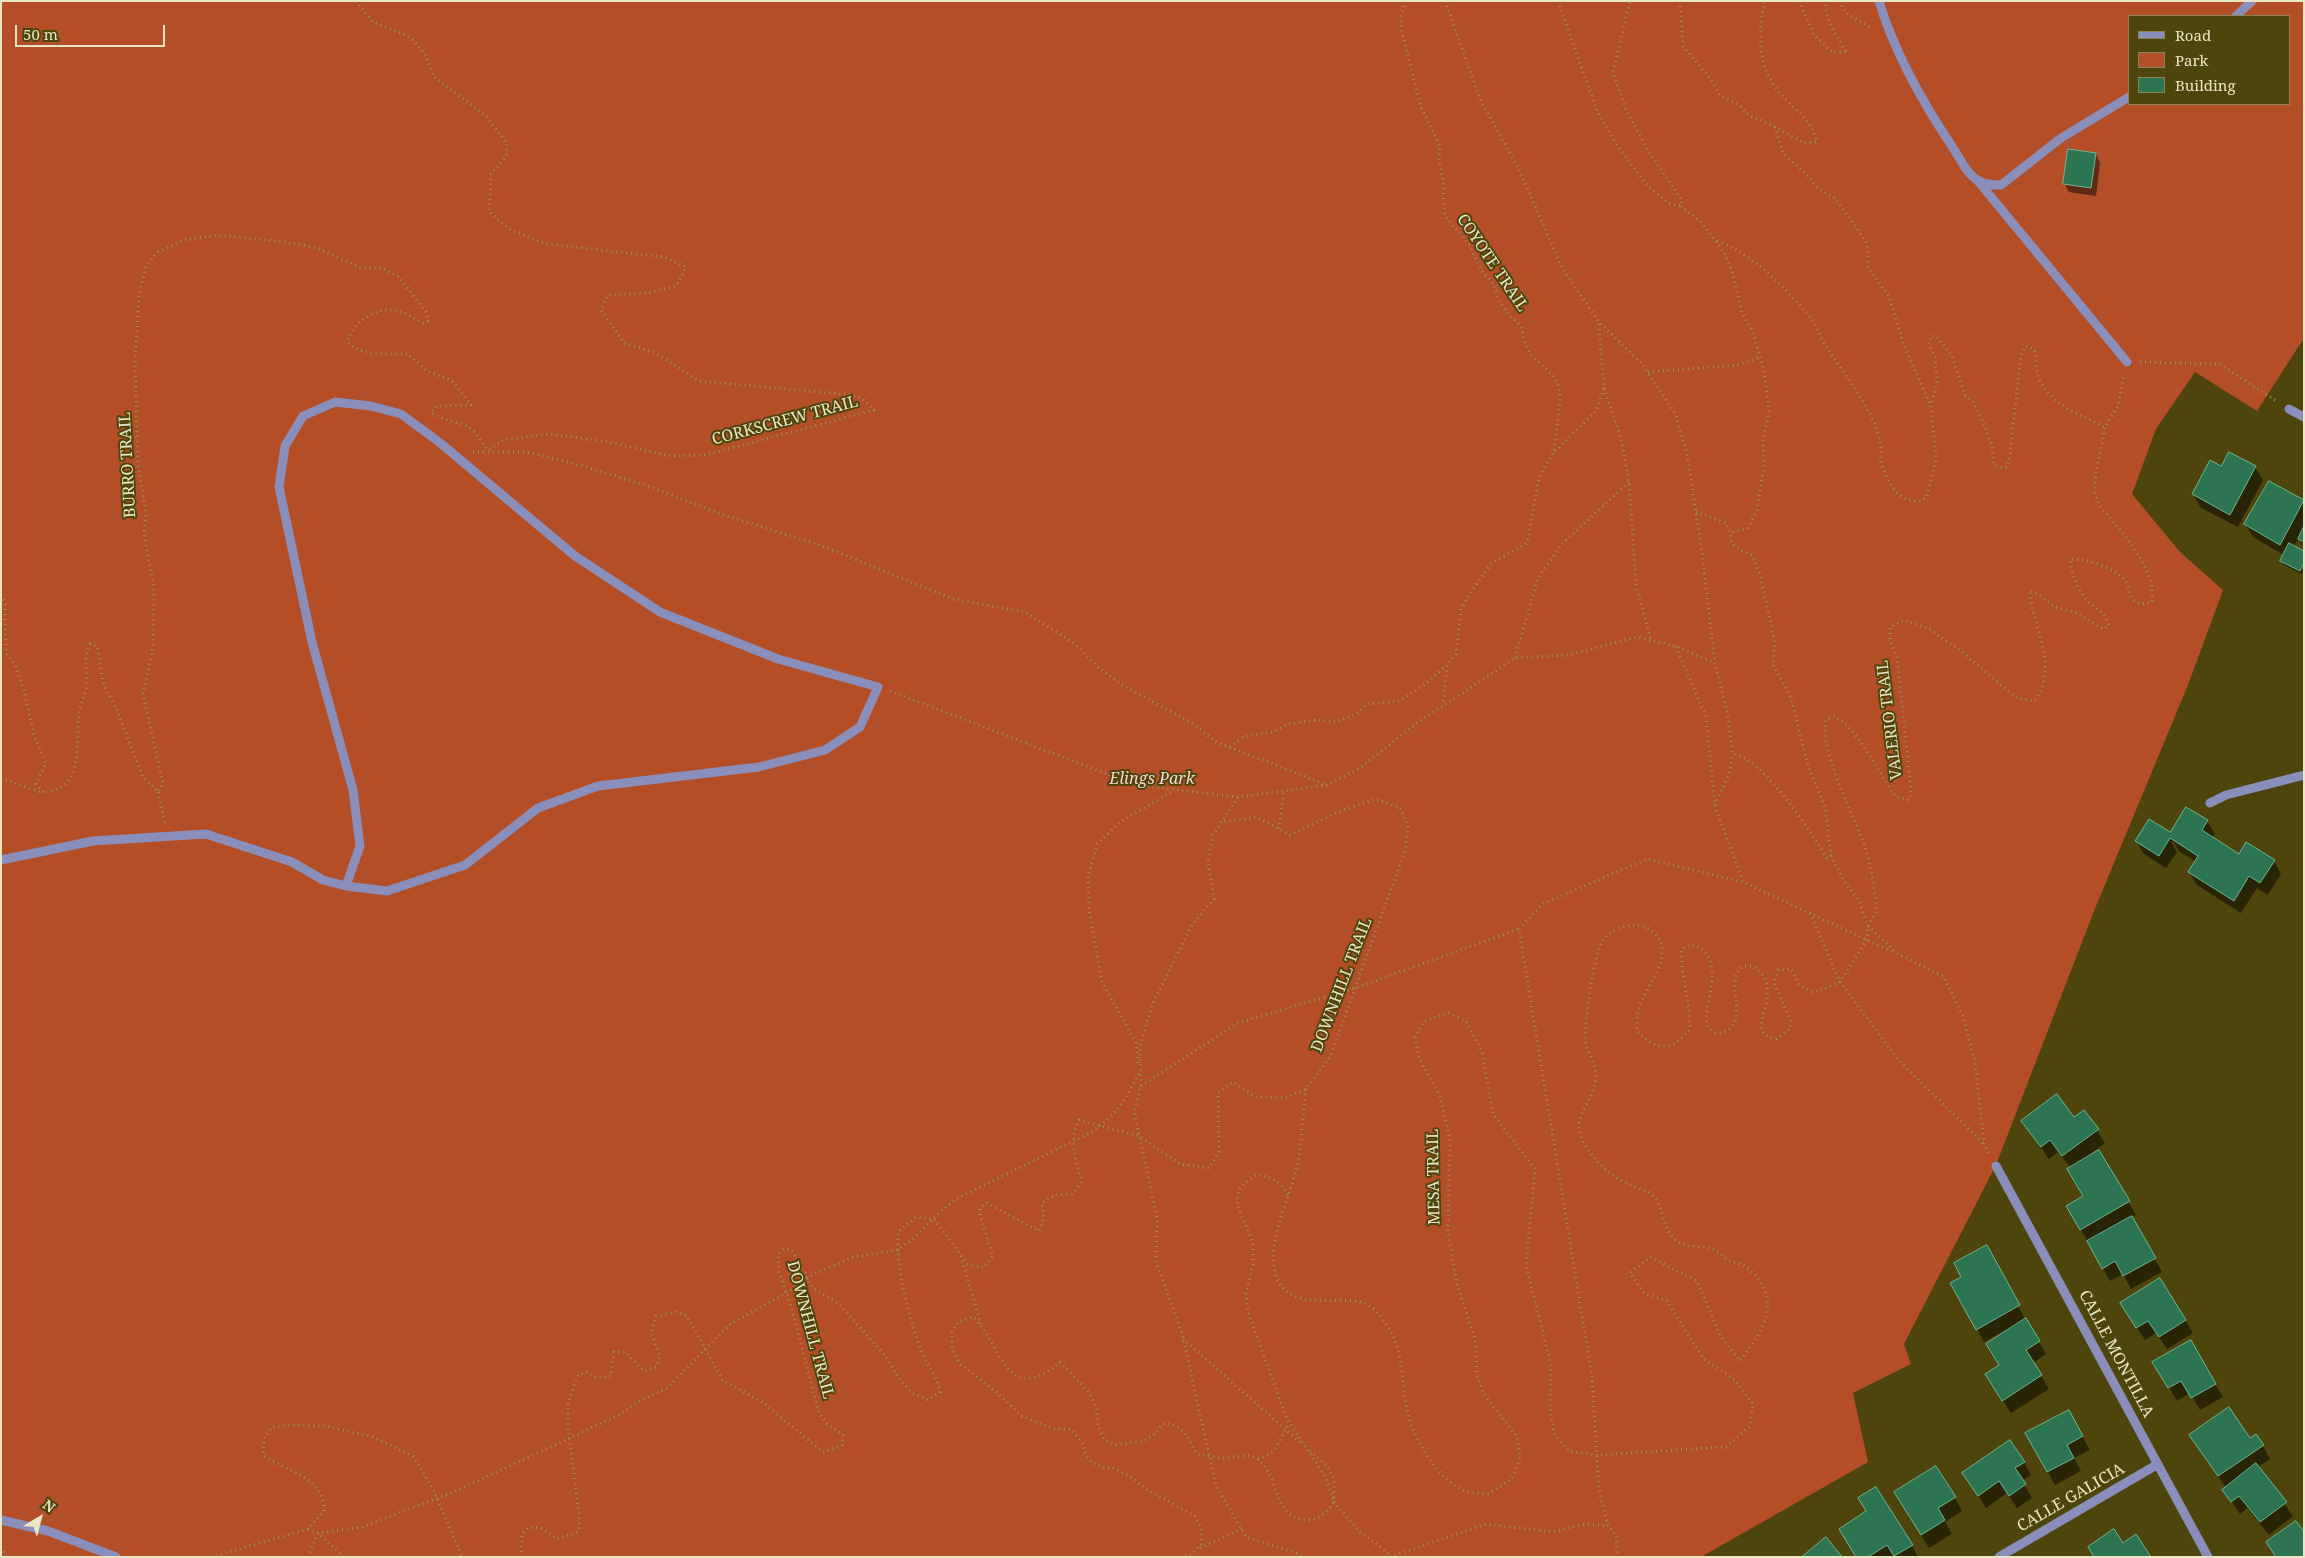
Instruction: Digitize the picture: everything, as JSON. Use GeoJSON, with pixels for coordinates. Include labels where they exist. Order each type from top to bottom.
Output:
{"type":"FeatureCollection","features":[{"type":"Feature","properties":{"kind":"street"},"geometry":{"type":"LineString","coordinates":[[1879,1],[1894,40],[1933,118],[1969,172],[2126,362]]}},
{"type":"Feature","properties":{"kind":"street"},"geometry":{"type":"LineString","coordinates":[[2237,15],[2252,1]]}},
{"type":"Feature","properties":{"kind":"street"},"geometry":{"type":"LineString","coordinates":[[1978,181],[1989,185],[2001,185],[2061,138],[2128,97]]}},
{"type":"Feature","properties":{"kind":"street"},"geometry":{"type":"LineString","coordinates":[[1,860],[93,841],[206,834],[292,862],[324,880],[346,886],[387,891],[465,865],[538,808],[598,786],[759,767],[826,750],[860,727],[878,687],[778,659],[660,612],[575,556],[439,442],[401,414],[371,406],[335,402],[303,416],[285,446],[279,487],[312,642],[353,790],[360,846],[346,886]]}},
{"type":"Feature","properties":{"kind":"street"},"geometry":{"type":"LineString","coordinates":[[2289,409],[2304,416]]}},
{"type":"Feature","properties":{"kind":"street"},"geometry":{"type":"LineString","coordinates":[[2210,804],[2226,795],[2304,775]]}},
{"type":"Feature","properties":{"kind":"street","name":"CALLE MONTILLA"},"geometry":{"type":"LineString","coordinates":[[1996,1166],[2208,1557]]}},
{"type":"Feature","properties":{"kind":"street","name":"CALLE GALICIA"},"geometry":{"type":"LineString","coordinates":[[1999,1557],[2158,1464]]}},
{"type":"Feature","properties":{"kind":"street"},"geometry":{"type":"LineString","coordinates":[[1,1520],[48,1530],[116,1557]]}},
{"type":"Feature","properties":{"kind":"path","name":"CORKSCREW TRAIL"},"geometry":{"type":"LineString","coordinates":[[356,1],[372,22],[410,37],[425,54],[434,77],[486,116],[507,143],[506,157],[491,174],[489,212],[511,230],[547,244],[664,257],[686,267],[676,286],[648,293],[608,296],[601,310],[624,343],[656,353],[698,381],[851,395],[862,398],[874,410],[706,455],[671,456],[604,440],[549,434],[503,440],[488,451]]}},
{"type":"Feature","properties":{"kind":"path","name":"COYOTE TRAIL"},"geometry":{"type":"LineString","coordinates":[[1405,1],[1401,16],[1402,34],[1421,107],[1440,146],[1439,160],[1444,185],[1445,216],[1468,245],[1483,273],[1494,284],[1497,298],[1509,315],[1521,326],[1525,342],[1532,356],[1553,376],[1559,387],[1560,400],[1554,451],[1539,478],[1527,543],[1491,564],[1472,589],[1461,609],[1456,654],[1447,665],[1442,706]]}},
{"type":"Feature","properties":{"kind":"path"},"geometry":{"type":"LineString","coordinates":[[1445,1],[1481,101],[1520,171],[1562,268],[1599,322],[1642,364],[1676,413],[1686,454],[1696,512],[1714,663],[1727,712],[1733,754],[1729,774],[1715,807]]}},
{"type":"Feature","properties":{"kind":"path"},"geometry":{"type":"LineString","coordinates":[[1558,1],[1597,110],[1617,145],[1646,184],[1668,203],[1681,206],[1700,220],[1715,240],[1725,254],[1732,271],[1742,313],[1753,332],[1764,370],[1769,412],[1763,440],[1764,466],[1757,510],[1748,528],[1744,531],[1734,531],[1731,534]]}},
{"type":"Feature","properties":{"kind":"path"},"geometry":{"type":"LineString","coordinates":[[1630,1],[1613,72],[1626,109],[1647,149],[1682,200],[1681,206]]}},
{"type":"Feature","properties":{"kind":"path"},"geometry":{"type":"LineString","coordinates":[[1680,1],[1683,46],[1710,77],[1719,94],[1740,106],[1750,116],[1775,127],[1804,144],[1817,142],[1815,132],[1806,119],[1777,90],[1762,64],[1760,35],[1764,1]]}},
{"type":"Feature","properties":{"kind":"path"},"geometry":{"type":"LineString","coordinates":[[1799,1],[1814,34],[1833,53],[1845,51],[1831,26],[1825,7],[1826,1]]}},
{"type":"Feature","properties":{"kind":"path"},"geometry":{"type":"LineString","coordinates":[[1838,1],[1846,14],[1894,40]]}},
{"type":"Feature","properties":{"kind":"path"},"geometry":{"type":"LineString","coordinates":[[1715,240],[1744,253],[1808,314],[1866,406],[1883,452],[1880,461],[1893,490],[1902,498],[1922,501],[1927,496],[1936,460],[1931,406],[1904,346],[1889,296],[1868,268],[1867,243],[1835,198],[1818,188],[1805,173],[1783,154],[1775,127]]}},
{"type":"Feature","properties":{"kind":"path","name":"BURRO TRAIL"},"geometry":{"type":"LineString","coordinates":[[158,792],[163,783],[144,694],[154,647],[154,587],[144,534],[146,512],[138,466],[135,361],[139,294],[146,266],[158,252],[184,240],[218,235],[278,240],[317,248],[361,268],[381,268],[399,277],[426,312],[428,321],[423,322],[399,311],[382,310],[365,318],[351,330],[347,342],[354,349],[370,353],[408,354],[427,371],[452,381],[471,405],[437,406],[432,412],[443,421],[458,423],[472,429],[488,451]]}},
{"type":"Feature","properties":{"kind":"path"},"geometry":{"type":"LineString","coordinates":[[1599,322],[1604,388],[1621,438],[1629,482],[1636,586],[1650,640]]}},
{"type":"Feature","properties":{"kind":"path"},"geometry":{"type":"LineString","coordinates":[[1931,406],[1938,382],[1935,357],[1929,340],[1931,336],[1936,336],[1952,356],[1965,395],[1973,402],[1984,424],[1992,446],[1994,465],[2002,468],[2007,467],[2017,402],[2021,356],[2026,346],[2034,349],[2038,359],[2037,375],[2054,401],[2105,427],[2118,406],[2126,362],[2220,364],[2289,409]]}},
{"type":"Feature","properties":{"kind":"path"},"geometry":{"type":"LineString","coordinates":[[1648,372],[1738,364],[1760,357]]}},
{"type":"Feature","properties":{"kind":"path"},"geometry":{"type":"LineString","coordinates":[[1554,451],[1596,411],[1604,388]]}},
{"type":"Feature","properties":{"kind":"path","name":"VALERIO TRAIL"},"geometry":{"type":"LineString","coordinates":[[1868,926],[1877,911],[1866,848],[1829,752],[1824,733],[1826,720],[1833,716],[1842,719],[1858,739],[1892,792],[1897,797],[1909,800],[1911,794],[1910,780],[1897,656],[1890,639],[1890,627],[1904,620],[1917,623],[1961,651],[2017,698],[2034,701],[2042,692],[2045,679],[2040,629],[2029,591],[2038,594],[2055,607],[2077,613],[2096,626],[2103,629],[2109,626],[2107,619],[2088,601],[2071,569],[2070,560],[2078,557],[2116,572],[2125,580],[2130,598],[2144,604],[2152,602],[2151,582],[2146,570],[2135,550],[2096,498],[2096,472],[2103,449],[2105,427]]}},
{"type":"Feature","properties":{"kind":"path"},"geometry":{"type":"LineString","coordinates":[[488,451],[504,454],[527,452],[593,469],[648,486],[721,514],[825,547],[953,599],[1001,606],[1025,612],[1075,644],[1096,665],[1122,685],[1176,714],[1216,742],[1327,785]]}},
{"type":"Feature","properties":{"kind":"path"},"geometry":{"type":"LineString","coordinates":[[1516,658],[1538,578],[1561,546],[1629,482]]}},
{"type":"Feature","properties":{"kind":"path"},"geometry":{"type":"LineString","coordinates":[[1696,512],[1726,523],[1731,534],[1730,542],[1734,548],[1752,556],[1760,574],[1776,643],[1773,664],[1790,698],[1808,766],[1825,807],[1831,856],[1844,881],[1860,901],[1868,926],[1867,939],[1840,982]]}},
{"type":"Feature","properties":{"kind":"path"},"geometry":{"type":"LineString","coordinates":[[1,595],[5,603],[6,653],[15,666],[24,690],[34,734],[46,763],[36,784],[44,793]]}},
{"type":"Feature","properties":{"kind":"path"},"geometry":{"type":"LineString","coordinates":[[878,687],[1136,785],[1238,797],[1327,785],[1360,768],[1442,706],[1516,658],[1568,656],[1637,637],[1676,646],[1714,663]]}},
{"type":"Feature","properties":{"kind":"path"},"geometry":{"type":"LineString","coordinates":[[1,778],[44,793],[63,786],[75,767],[78,750],[79,712],[86,695],[87,681],[84,657],[90,644],[97,646],[104,686],[116,708],[143,777],[158,792],[168,835]]}},
{"type":"Feature","properties":{"kind":"path"},"geometry":{"type":"LineString","coordinates":[[1676,646],[1706,717],[1715,807],[1743,882]]}},
{"type":"Feature","properties":{"kind":"path"},"geometry":{"type":"LineString","coordinates":[[1230,748],[1245,736],[1267,733],[1289,724],[1317,720],[1335,722],[1357,714],[1367,704],[1399,701],[1424,685],[1447,665]]}},
{"type":"Feature","properties":{"kind":"path"},"geometry":{"type":"LineString","coordinates":[[1733,754],[1743,756],[1778,788],[1827,858],[1831,856]]}},
{"type":"Feature","properties":{"kind":"path"},"geometry":{"type":"LineString","coordinates":[[1141,1086],[1136,1043],[1102,982],[1089,910],[1088,877],[1097,844],[1120,822],[1174,790]]}},
{"type":"Feature","properties":{"kind":"path"},"geometry":{"type":"LineString","coordinates":[[1279,829],[1284,791]]}},
{"type":"Feature","properties":{"kind":"path"},"geometry":{"type":"LineString","coordinates":[[1238,797],[1213,834],[1208,861],[1214,899],[1192,925],[1152,1005],[1140,1047],[1141,1086],[1134,1111],[1157,1218],[1156,1262],[1183,1339],[1216,1486],[1246,1537],[1308,1557]]}},
{"type":"Feature","properties":{"kind":"path","name":"DOWNHILL TRAIL"},"geometry":{"type":"LineString","coordinates":[[1222,822],[1257,817],[1290,835],[1343,810],[1376,799],[1400,807],[1408,827],[1405,851],[1330,1057],[1306,1090]]}},
{"type":"Feature","properties":{"kind":"path"},"geometry":{"type":"LineString","coordinates":[[1141,1086],[1238,1023],[1355,988],[1519,929],[1543,904],[1648,859],[1743,882],[1944,977],[1963,1017],[1975,1062],[1984,1144]]}},
{"type":"Feature","properties":{"kind":"path"},"geometry":{"type":"LineString","coordinates":[[1810,913],[1840,982],[1899,1061],[1984,1144],[1996,1166]]}},
{"type":"Feature","properties":{"kind":"path","name":"MESA TRAIL"},"geometry":{"type":"LineString","coordinates":[[1306,1090],[1298,1158],[1278,1230],[1274,1254],[1276,1276],[1289,1294],[1309,1300],[1362,1302],[1380,1314],[1397,1342],[1410,1418],[1428,1458],[1446,1477],[1465,1491],[1488,1494],[1511,1480],[1520,1458],[1517,1436],[1483,1393],[1477,1374],[1475,1339],[1457,1284],[1448,1232],[1450,1138],[1440,1096],[1419,1058],[1416,1037],[1424,1021],[1449,1012],[1466,1021],[1482,1052],[1493,1114],[1535,1168],[1526,1264],[1551,1365],[1550,1413],[1555,1435],[1569,1451],[1597,1455],[1726,1447],[1750,1426],[1753,1404],[1735,1380],[1703,1358],[1667,1301],[1644,1293],[1630,1273],[1650,1256],[1697,1281],[1721,1337],[1740,1361],[1765,1323],[1768,1301],[1762,1282],[1744,1266],[1728,1260],[1715,1249],[1689,1246],[1677,1242],[1665,1224],[1663,1210],[1658,1202],[1645,1191],[1621,1180],[1602,1166],[1579,1133],[1579,1120],[1591,1098],[1597,1077],[1594,1063],[1588,1054],[1585,1037],[1595,965],[1602,942],[1613,932],[1629,924],[1649,928],[1658,935],[1662,948],[1661,958],[1638,1012],[1637,1031],[1647,1042],[1662,1046],[1674,1045],[1690,1029],[1689,997],[1681,962],[1681,950],[1687,946],[1696,945],[1703,950],[1708,958],[1712,974],[1712,992],[1706,1019],[1708,1026],[1714,1032],[1723,1033],[1731,1028],[1736,1019],[1735,981],[1737,972],[1743,966],[1752,966],[1765,978],[1768,1001],[1760,1025],[1762,1032],[1768,1037],[1776,1039],[1790,1029],[1791,1021],[1774,983],[1778,970],[1791,969],[1799,984],[1811,992],[1824,990],[1840,982]]}},
{"type":"Feature","properties":{"kind":"path"},"geometry":{"type":"LineString","coordinates":[[1868,926],[1898,954]]}},
{"type":"Feature","properties":{"kind":"path"},"geometry":{"type":"LineString","coordinates":[[1519,929],[1592,1377],[1599,1490],[1608,1526],[1616,1535],[1617,1557]]}},
{"type":"Feature","properties":{"kind":"path"},"geometry":{"type":"LineString","coordinates":[[318,1533],[362,1527],[437,1498],[570,1439],[667,1388],[729,1325],[808,1279],[854,1257],[897,1250],[912,1240],[938,1213],[956,1199],[1100,1126],[1124,1103],[1139,1073]]}},
{"type":"Feature","properties":{"kind":"path"},"geometry":{"type":"LineString","coordinates":[[934,1219],[968,1264],[983,1268],[993,1256],[980,1215],[981,1207],[987,1203],[1039,1231],[1044,1218],[1042,1203],[1055,1195],[1072,1194],[1082,1182],[1073,1152],[1074,1130],[1079,1120],[1139,1136],[1180,1164],[1209,1168],[1219,1152],[1218,1093],[1233,1082],[1256,1097],[1286,1098],[1306,1090]]}},
{"type":"Feature","properties":{"kind":"path"},"geometry":{"type":"LineString","coordinates":[[1288,1195],[1284,1186],[1268,1176],[1255,1175],[1239,1189],[1237,1205],[1254,1242],[1253,1265],[1246,1294],[1248,1312],[1289,1423],[1325,1476],[1334,1502],[1359,1531],[1390,1556],[1486,1524],[1553,1532],[1584,1524],[1608,1526]]}},
{"type":"Feature","properties":{"kind":"path","name":"DOWNHILL TRAIL"},"geometry":{"type":"LineString","coordinates":[[521,1557],[522,1534],[529,1527],[541,1528],[557,1539],[578,1532],[580,1521],[570,1439],[568,1403],[578,1375],[587,1372],[597,1378],[611,1376],[614,1352],[626,1352],[644,1371],[656,1368],[660,1357],[651,1332],[656,1316],[676,1312],[687,1316],[723,1381],[762,1401],[822,1452],[842,1446],[843,1435],[826,1424],[819,1413],[779,1272],[778,1254],[784,1249],[792,1250],[813,1288],[839,1304],[883,1353],[898,1377],[912,1392],[928,1400],[940,1392],[938,1378],[926,1363],[918,1342],[900,1274],[897,1250],[898,1232],[916,1217],[934,1219]]}},
{"type":"Feature","properties":{"kind":"path"},"geometry":{"type":"LineString","coordinates":[[960,1252],[981,1324],[1000,1361],[1014,1374],[1025,1378],[1041,1376],[1060,1362],[1089,1392],[1097,1411],[1098,1426],[1104,1439],[1115,1445],[1144,1440],[1155,1434],[1162,1424],[1172,1422],[1181,1428],[1197,1454],[1222,1458],[1248,1455],[1257,1459],[1268,1470],[1280,1505],[1298,1520],[1311,1520],[1329,1510],[1334,1502],[1336,1487],[1330,1471],[1286,1429],[1183,1339]]}},
{"type":"Feature","properties":{"kind":"path"},"geometry":{"type":"LineString","coordinates":[[981,1324],[973,1317],[958,1322],[952,1332],[952,1348],[959,1362],[994,1390],[1022,1416],[1053,1429],[1071,1429],[1083,1444],[1086,1456],[1091,1462],[1104,1468],[1111,1467],[1134,1478],[1146,1490],[1195,1516],[1202,1530],[1201,1544],[1192,1554],[1180,1557]]}},
{"type":"Feature","properties":{"kind":"path"},"geometry":{"type":"LineString","coordinates":[[1257,1459],[1272,1453],[1279,1444],[1289,1423]]}},
{"type":"Feature","properties":{"kind":"path"},"geometry":{"type":"LineString","coordinates":[[211,1557],[308,1529],[324,1511],[324,1497],[313,1482],[277,1465],[263,1455],[264,1438],[272,1427],[289,1425],[324,1426],[373,1437],[413,1456],[437,1498],[462,1557]]}},
{"type":"Feature","properties":{"kind":"path"},"geometry":{"type":"LineString","coordinates":[[308,1529],[318,1533],[344,1557]]}},
{"type":"Feature","properties":{"kind":"path"},"geometry":{"type":"LineString","coordinates":[[1197,1549],[1242,1529]]}},
{"type":"Feature","properties":{"kind":"path"},"geometry":{"type":"LineString","coordinates":[[308,1557],[318,1533]]}},
{"type":"Feature","properties":{"kind":"path"},"geometry":{"type":"LineString","coordinates":[[1,1547],[6,1557]]}},
{"type":"Feature","properties":{"kind":"green space","name":"Elings Park"},"geometry":{"type":"Polygon","coordinates":[[[1,1],[2304,1],[2304,338],[2257,411],[2195,372],[2156,429],[2132,494],[2180,552],[2223,590],[2188,685],[2094,911],[1996,1165],[1904,1344],[1911,1364],[1853,1393],[1868,1462],[1701,1557],[1,1557],[1,1]]]}},
{"type":"Feature","properties":{"kind":"building"},"geometry":{"type":"Polygon","coordinates":[[[2068,149],[2096,153],[2091,188],[2063,184],[2068,149]]]}},
{"type":"Feature","properties":{"kind":"building"},"geometry":{"type":"Polygon","coordinates":[[[2229,452],[2256,466],[2230,515],[2192,494],[2210,460],[2221,466],[2229,452]]]}},
{"type":"Feature","properties":{"kind":"building"},"geometry":{"type":"Polygon","coordinates":[[[2269,481],[2304,500],[2280,545],[2244,524],[2269,481]]]}},
{"type":"Feature","properties":{"kind":"building"},"geometry":{"type":"Polygon","coordinates":[[[2304,526],[2304,542],[2298,539],[2304,526]]]}},
{"type":"Feature","properties":{"kind":"building"},"geometry":{"type":"Polygon","coordinates":[[[2289,543],[2304,551],[2304,563],[2300,571],[2280,561],[2289,543]]]}},
{"type":"Feature","properties":{"kind":"building"},"geometry":{"type":"Polygon","coordinates":[[[2186,807],[2208,820],[2202,830],[2239,854],[2246,842],[2275,860],[2260,883],[2249,876],[2234,901],[2188,872],[2198,856],[2170,838],[2159,856],[2135,841],[2149,819],[2170,832],[2186,807]]]}},
{"type":"Feature","properties":{"kind":"building"},"geometry":{"type":"Polygon","coordinates":[[[2057,1094],[2074,1117],[2084,1110],[2099,1129],[2062,1156],[2050,1140],[2041,1147],[2021,1121],[2057,1094]]]}},
{"type":"Feature","properties":{"kind":"building"},"geometry":{"type":"Polygon","coordinates":[[[2099,1150],[2130,1201],[2080,1230],[2066,1206],[2083,1196],[2067,1169],[2099,1150]]]}},
{"type":"Feature","properties":{"kind":"building"},"geometry":{"type":"Polygon","coordinates":[[[2132,1216],[2156,1258],[2123,1276],[2115,1261],[2102,1269],[2087,1241],[2132,1216]]]}},
{"type":"Feature","properties":{"kind":"building"},"geometry":{"type":"Polygon","coordinates":[[[1987,1245],[2020,1305],[1976,1330],[1950,1283],[1961,1277],[1954,1263],[1987,1245]]]}},
{"type":"Feature","properties":{"kind":"building"},"geometry":{"type":"Polygon","coordinates":[[[2160,1278],[2186,1320],[2159,1337],[2148,1321],[2136,1328],[2120,1303],[2160,1278]]]}},
{"type":"Feature","properties":{"kind":"building"},"geometry":{"type":"Polygon","coordinates":[[[2026,1318],[2040,1341],[2026,1350],[2042,1375],[2002,1401],[1985,1374],[1999,1365],[1986,1344],[2026,1318]]]}},
{"type":"Feature","properties":{"kind":"building"},"geometry":{"type":"Polygon","coordinates":[[[2191,1340],[2216,1384],[2191,1398],[2181,1381],[2168,1388],[2152,1362],[2191,1340]]]}},
{"type":"Feature","properties":{"kind":"building"},"geometry":{"type":"Polygon","coordinates":[[[2229,1407],[2250,1438],[2256,1434],[2264,1445],[2218,1476],[2189,1435],[2229,1407]]]}},
{"type":"Feature","properties":{"kind":"building"},"geometry":{"type":"Polygon","coordinates":[[[2069,1410],[2083,1436],[2067,1445],[2074,1458],[2047,1472],[2025,1433],[2069,1410]]]}},
{"type":"Feature","properties":{"kind":"building"},"geometry":{"type":"Polygon","coordinates":[[[2010,1440],[2025,1462],[2015,1468],[2026,1484],[2009,1496],[1999,1481],[1978,1496],[1962,1473],[2010,1440]]]}},
{"type":"Feature","properties":{"kind":"building"},"geometry":{"type":"Polygon","coordinates":[[[2256,1463],[2287,1502],[2260,1522],[2239,1496],[2231,1502],[2222,1490],[2256,1463]]]}},
{"type":"Feature","properties":{"kind":"building"},"geometry":{"type":"Polygon","coordinates":[[[1936,1466],[1956,1497],[1938,1508],[1945,1520],[1921,1535],[1894,1492],[1936,1466]]]}},
{"type":"Feature","properties":{"kind":"building"},"geometry":{"type":"Polygon","coordinates":[[[1876,1487],[1913,1545],[1894,1556],[1887,1545],[1868,1557],[1856,1557],[1839,1529],[1866,1511],[1858,1498],[1876,1487]]]}},
{"type":"Feature","properties":{"kind":"building"},"geometry":{"type":"Polygon","coordinates":[[[2296,1521],[2304,1532],[2304,1557],[2276,1557],[2266,1542],[2296,1521]]]}},
{"type":"Feature","properties":{"kind":"building"},"geometry":{"type":"Polygon","coordinates":[[[2114,1529],[2123,1543],[2136,1534],[2151,1557],[2094,1557],[2088,1547],[2114,1529]]]}},
{"type":"Feature","properties":{"kind":"building"},"geometry":{"type":"Polygon","coordinates":[[[1826,1537],[1842,1557],[1802,1557],[1826,1537]]]}}]}
